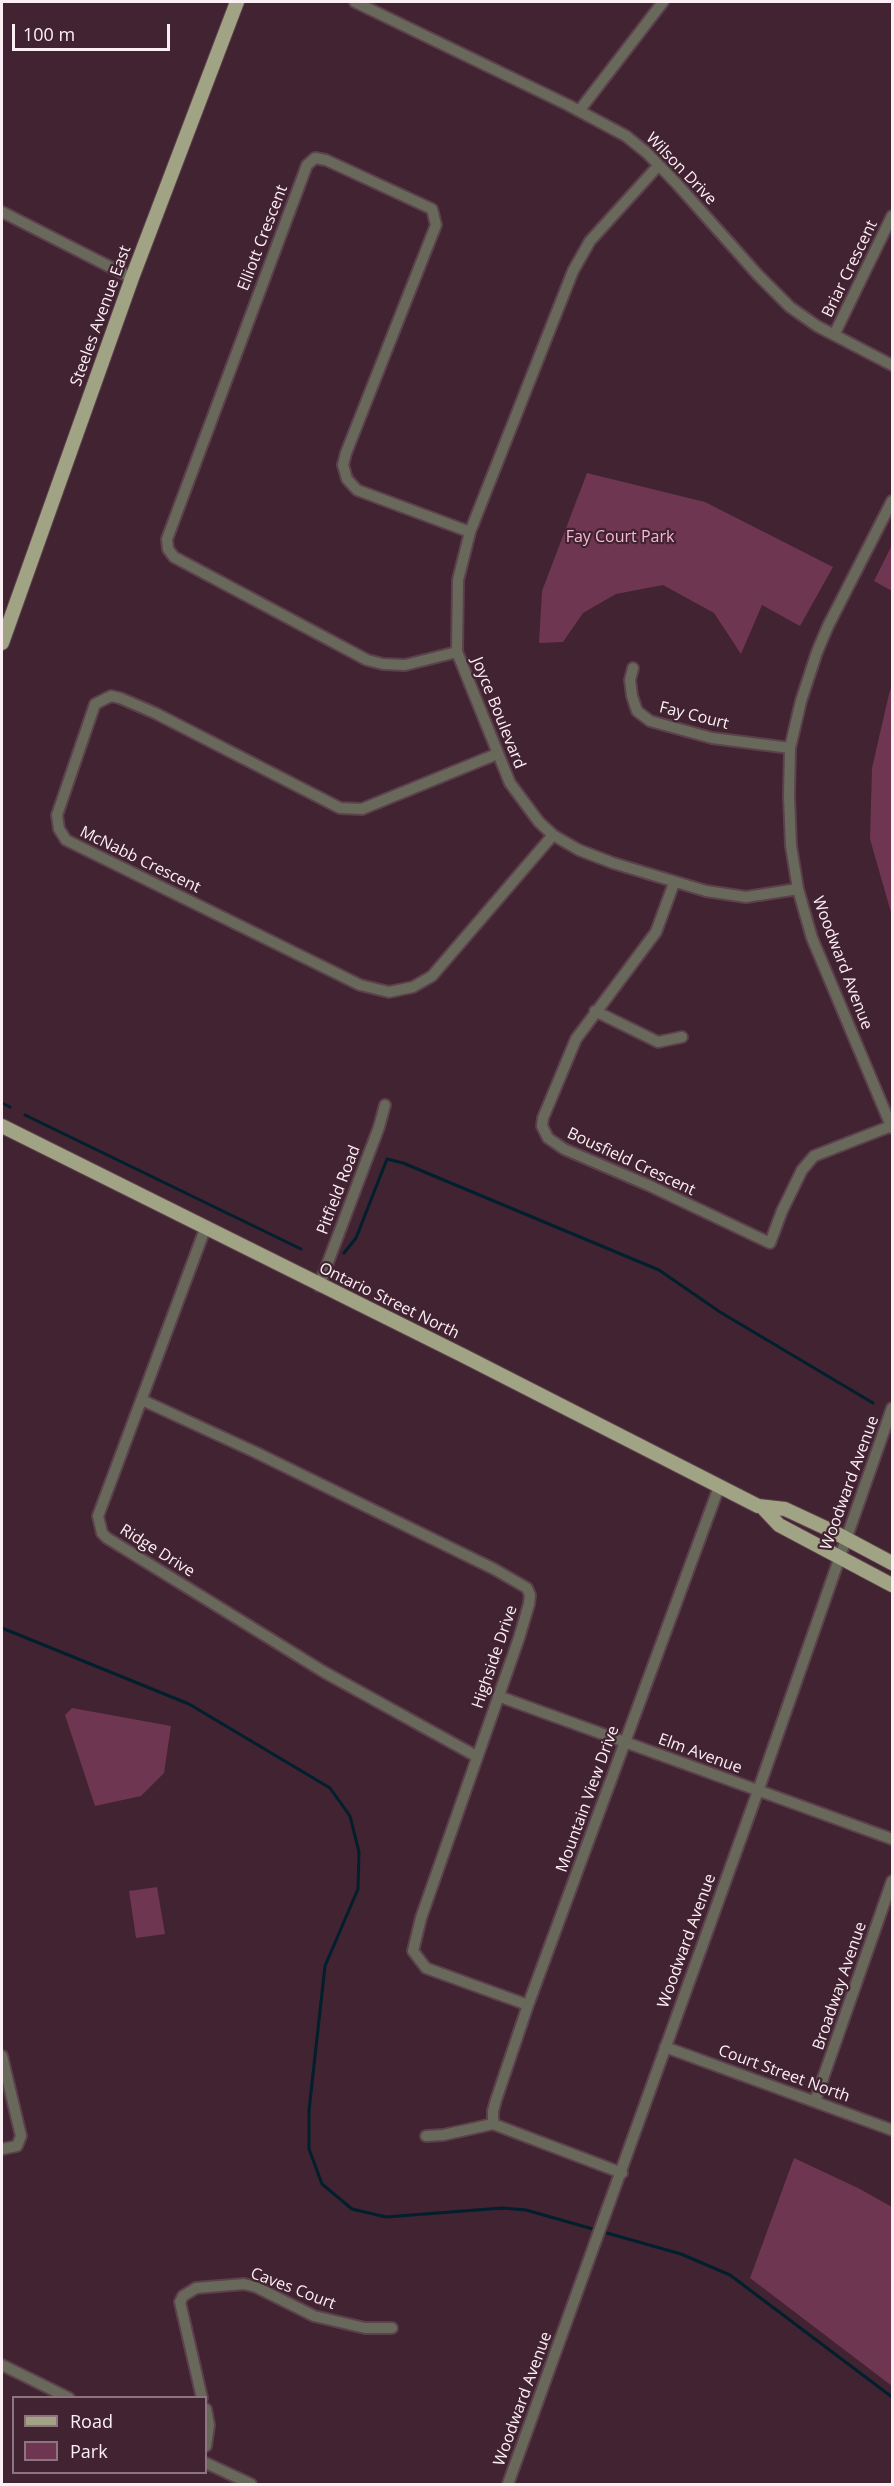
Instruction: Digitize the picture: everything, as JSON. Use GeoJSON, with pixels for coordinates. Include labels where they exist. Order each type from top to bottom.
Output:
{"type":"FeatureCollection","features":[{"type":"Feature","properties":{"kind":"main road","name":"Steeles Avenue East"},"geometry":{"type":"LineString","coordinates":[[2,643],[132,278],[237,2]]}},
{"type":"Feature","properties":{"kind":"main road","name":"Ontario Street North"},"geometry":{"type":"LineString","coordinates":[[2,1126],[762,1507],[779,1525],[892,1585]]}},
{"type":"Feature","properties":{"kind":"main road","name":"Ontario Street North"},"geometry":{"type":"LineString","coordinates":[[762,1507],[784,1509],[892,1563]]}},
{"type":"Feature","properties":{"kind":"street","name":"Wilson Drive"},"geometry":{"type":"LineString","coordinates":[[355,2],[626,136],[647,153],[790,307],[834,335],[892,364]]}},
{"type":"Feature","properties":{"kind":"street"},"geometry":{"type":"LineString","coordinates":[[579,111],[663,2]]}},
{"type":"Feature","properties":{"kind":"street","name":"Elliott Crescent"},"geometry":{"type":"LineString","coordinates":[[457,652],[405,665],[383,664],[367,660],[174,557],[168,549],[167,539],[307,165],[315,158],[326,160],[432,209],[436,225],[346,453],[343,465],[347,479],[357,490],[470,532]]}},
{"type":"Feature","properties":{"kind":"street","name":"Joyce Boulevard"},"geometry":{"type":"LineString","coordinates":[[658,166],[590,241],[573,271],[470,532],[458,579],[457,652],[510,783],[539,822],[553,835],[579,850],[674,883],[746,897],[798,889]]}},
{"type":"Feature","properties":{"kind":"street"},"geometry":{"type":"LineString","coordinates":[[2,212],[132,278]]}},
{"type":"Feature","properties":{"kind":"street","name":"Briar Crescent"},"geometry":{"type":"LineString","coordinates":[[834,335],[892,216]]}},
{"type":"Feature","properties":{"kind":"street","name":"Woodward Avenue"},"geometry":{"type":"LineString","coordinates":[[892,501],[828,626],[801,701],[790,748],[791,846],[798,889],[812,938],[892,1127]]}},
{"type":"Feature","properties":{"kind":"street","name":"Fay Court"},"geometry":{"type":"LineString","coordinates":[[633,668],[630,680],[632,696],[637,711],[650,721],[712,738],[790,748]]}},
{"type":"Feature","properties":{"kind":"street","name":"McNabb Crescent"},"geometry":{"type":"LineString","coordinates":[[497,754],[362,808],[340,808],[155,713],[111,696],[95,704],[57,815],[59,829],[66,840],[360,985],[389,992],[413,987],[432,976],[553,835]]}},
{"type":"Feature","properties":{"kind":"street","name":"Bousfield Crescent"},"geometry":{"type":"LineString","coordinates":[[674,883],[656,932],[576,1038],[547,1107],[543,1126],[548,1138],[564,1149],[648,1185],[770,1243],[802,1170],[813,1156],[892,1127]]}},
{"type":"Feature","properties":{"kind":"street"},"geometry":{"type":"LineString","coordinates":[[595,1011],[658,1042],[682,1037]]}},
{"type":"Feature","properties":{"kind":"street","name":"Pitfield Road"},"geometry":{"type":"LineString","coordinates":[[319,1286],[385,1105]]}},
{"type":"Feature","properties":{"kind":"street","name":"Ridge Drive"},"geometry":{"type":"LineString","coordinates":[[205,1229],[98,1516],[102,1533],[324,1672],[387,1709],[476,1756]]}},
{"type":"Feature","properties":{"kind":"street","name":"Highside Drive"},"geometry":{"type":"LineString","coordinates":[[142,1400],[278,1463],[520,1582],[527,1588],[530,1604],[421,1918],[413,1951],[426,1968],[528,2005]]}},
{"type":"Feature","properties":{"kind":"street","name":"Woodward Avenue"},"geometry":{"type":"LineString","coordinates":[[508,2484],[599,2238],[892,1407]]}},
{"type":"Feature","properties":{"kind":"street","name":"Mountain View Drive"},"geometry":{"type":"LineString","coordinates":[[493,2124],[496,2100],[528,2005],[719,1486]]}},
{"type":"Feature","properties":{"kind":"street","name":"Elm Avenue"},"geometry":{"type":"LineString","coordinates":[[498,1696],[892,1839]]}},
{"type":"Feature","properties":{"kind":"street","name":"Broadway Avenue"},"geometry":{"type":"LineString","coordinates":[[815,2101],[892,1881]]}},
{"type":"Feature","properties":{"kind":"street","name":"Court Street North"},"geometry":{"type":"LineString","coordinates":[[665,2047],[892,2130]]}},
{"type":"Feature","properties":{"kind":"street"},"geometry":{"type":"LineString","coordinates":[[2,2056],[21,2136],[16,2146],[2,2150]]}},
{"type":"Feature","properties":{"kind":"street"},"geometry":{"type":"LineString","coordinates":[[426,2136],[443,2135],[493,2124],[622,2173]]}},
{"type":"Feature","properties":{"kind":"street","name":"Caves Court"},"geometry":{"type":"LineString","coordinates":[[202,2396],[180,2302],[183,2296],[196,2288],[244,2284],[256,2287],[314,2316],[365,2328],[392,2328]]}},
{"type":"Feature","properties":{"kind":"street"},"geometry":{"type":"LineString","coordinates":[[2,2365],[67,2396]]}},
{"type":"Feature","properties":{"kind":"street"},"geometry":{"type":"LineString","coordinates":[[207,2414],[209,2425],[207,2439]]}},
{"type":"Feature","properties":{"kind":"street"},"geometry":{"type":"LineString","coordinates":[[207,2463],[251,2484]]}},
{"type":"Feature","properties":{"kind":"green space","name":"Fay Court Park"},"geometry":{"type":"Polygon","coordinates":[[[587,473],[705,502],[833,567],[800,626],[762,605],[741,654],[714,613],[663,585],[616,594],[583,613],[563,642],[539,643],[542,591],[587,473]]]}},
{"type":"Feature","properties":{"kind":"green space"},"geometry":{"type":"Polygon","coordinates":[[[892,545],[892,591],[874,581],[892,545]]]}},
{"type":"Feature","properties":{"kind":"green space"},"geometry":{"type":"Polygon","coordinates":[[[892,685],[892,916],[870,839],[872,768],[892,685]]]}},
{"type":"Feature","properties":{"kind":"green space"},"geometry":{"type":"Polygon","coordinates":[[[72,1708],[171,1726],[164,1773],[141,1796],[95,1806],[65,1715],[72,1708]]]}},
{"type":"Feature","properties":{"kind":"green space"},"geometry":{"type":"Polygon","coordinates":[[[157,1887],[165,1934],[136,1938],[129,1891],[157,1887]]]}},
{"type":"Feature","properties":{"kind":"green space"},"geometry":{"type":"Polygon","coordinates":[[[794,2158],[892,2207],[892,2386],[750,2278],[794,2158]]]}},
{"type":"Feature","properties":{"kind":"waterway"},"geometry":{"type":"LineString","coordinates":[[2,1103],[10,1107]]}},
{"type":"Feature","properties":{"kind":"waterway"},"geometry":{"type":"LineString","coordinates":[[25,1115],[301,1249]]}},
{"type":"Feature","properties":{"kind":"waterway"},"geometry":{"type":"LineString","coordinates":[[344,1253],[356,1238],[387,1159],[403,1163],[659,1270],[720,1312],[873,1403]]}},
{"type":"Feature","properties":{"kind":"waterway"},"geometry":{"type":"LineString","coordinates":[[2,1628],[189,1704],[330,1788],[350,1816],[359,1852],[358,1889],[325,1966],[309,2110],[309,2149],[322,2184],[352,2209],[386,2217],[502,2208],[526,2210],[681,2254],[730,2275],[892,2397]]}}]}
